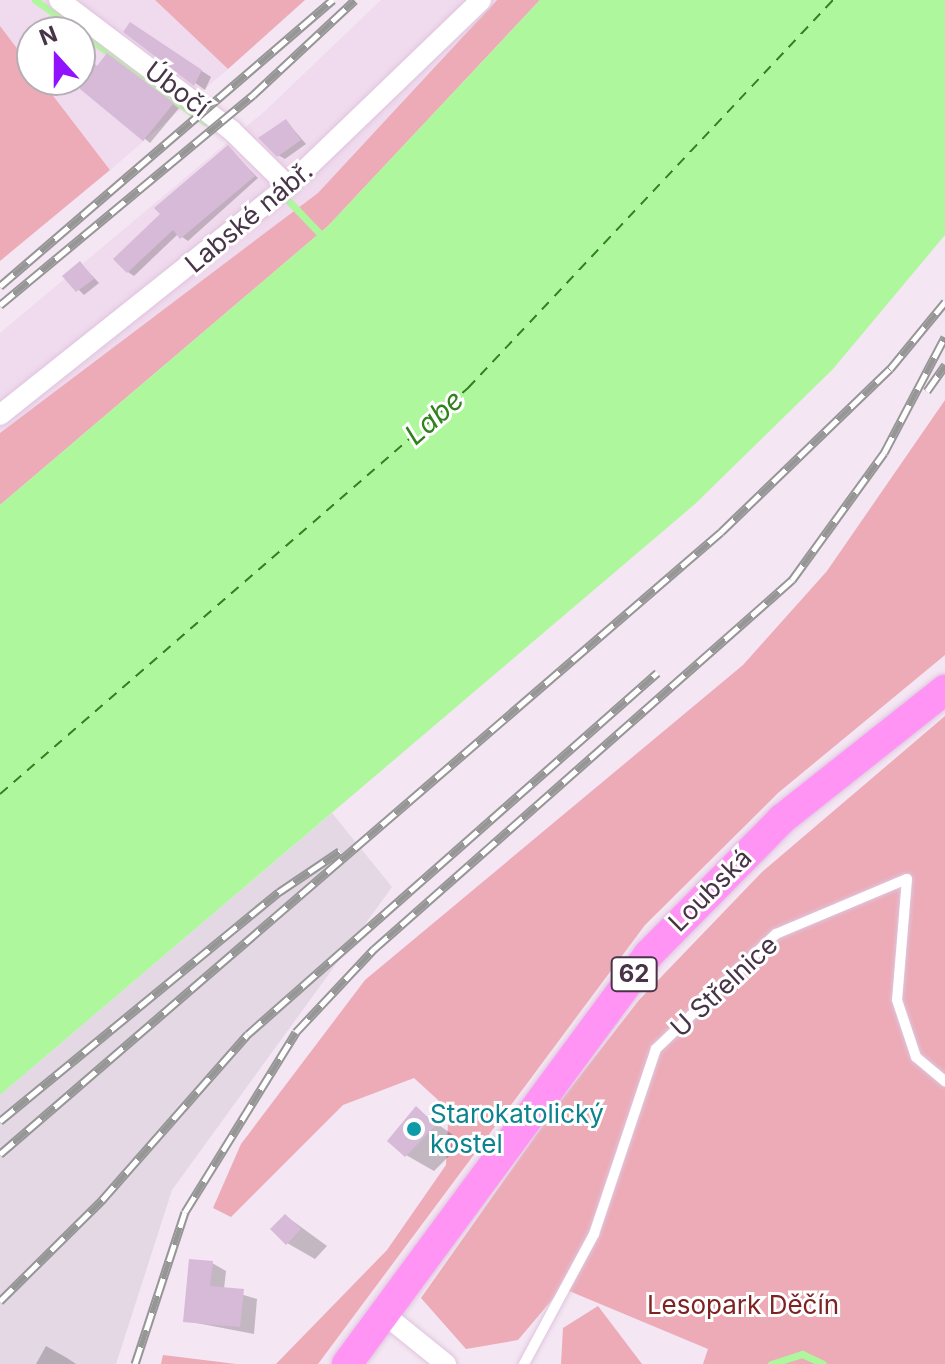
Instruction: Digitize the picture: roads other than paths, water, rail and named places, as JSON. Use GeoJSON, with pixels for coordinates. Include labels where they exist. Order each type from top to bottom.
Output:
{"type":"FeatureCollection","features":[{"type":"Feature","properties":{"kind":"main road","name":"Loubská"},"geometry":{"type":"LineString","coordinates":[[347,1364],[649,954],[782,819],[945,690]]}},
{"type":"Feature","properties":{"kind":"street","name":"Úbočí"},"geometry":{"type":"LineString","coordinates":[[59,0],[231,130],[288,186]]}},
{"type":"Feature","properties":{"kind":"street","name":"Labské nábř."},"geometry":{"type":"LineString","coordinates":[[0,415],[288,186],[481,0]]}},
{"type":"Feature","properties":{"kind":"street"},"geometry":{"type":"LineString","coordinates":[[384,1314],[446,1364]]}},
{"type":"Feature","properties":{"kind":"lane","name":"U Střelnice"},"geometry":{"type":"LineString","coordinates":[[524,1364],[594,1234],[656,1049],[776,934],[907,879],[897,1000],[916,1057],[945,1081]]}},
{"type":"Feature","properties":{"kind":"water","name":"Labe"},"geometry":{"type":"Polygon","coordinates":[[[540,0],[945,0],[945,235],[833,369],[695,504],[0,1095],[0,505],[328,226],[540,0]]]}},
{"type":"Feature","properties":{"kind":"waterway"},"geometry":{"type":"LineString","coordinates":[[35,0],[58,16]]}},
{"type":"Feature","properties":{"kind":"waterway"},"geometry":{"type":"LineString","coordinates":[[96,44],[205,122]]}},
{"type":"Feature","properties":{"kind":"waterway"},"geometry":{"type":"LineString","coordinates":[[281,193],[325,239]]}},
{"type":"Feature","properties":{"kind":"waterway"},"geometry":{"type":"LineString","coordinates":[[771,1364],[802,1354],[823,1364]]}},
{"type":"Feature","properties":{"kind":"railway"},"geometry":{"type":"LineString","coordinates":[[0,286],[333,0]]}},
{"type":"Feature","properties":{"kind":"railway"},"geometry":{"type":"LineString","coordinates":[[0,305],[253,95],[355,0]]}},
{"type":"Feature","properties":{"kind":"railway"},"geometry":{"type":"LineString","coordinates":[[0,1154],[721,532],[890,369],[945,302]]}},
{"type":"Feature","properties":{"kind":"railway"},"geometry":{"type":"LineString","coordinates":[[135,1364],[185,1212],[296,1032],[374,949],[792,580],[884,453],[945,337]]}},
{"type":"Feature","properties":{"kind":"railway"},"geometry":{"type":"LineString","coordinates":[[927,391],[945,365]]}},
{"type":"Feature","properties":{"kind":"railway"},"geometry":{"type":"LineString","coordinates":[[0,1301],[102,1200],[248,1034],[657,673]]}},
{"type":"Feature","properties":{"kind":"railway"},"geometry":{"type":"LineString","coordinates":[[0,1121],[279,892],[340,851]]}},
{"type":"Feature","properties":{"kind":"place","name":"Starokatolický kostel"},"geometry":{"type":"Point","coordinates":[414,1129]}},
{"type":"Feature","properties":{"kind":"park label","name":"Lesopark Děčín"},"geometry":{"type":"Point","coordinates":[743,1305]}}]}
